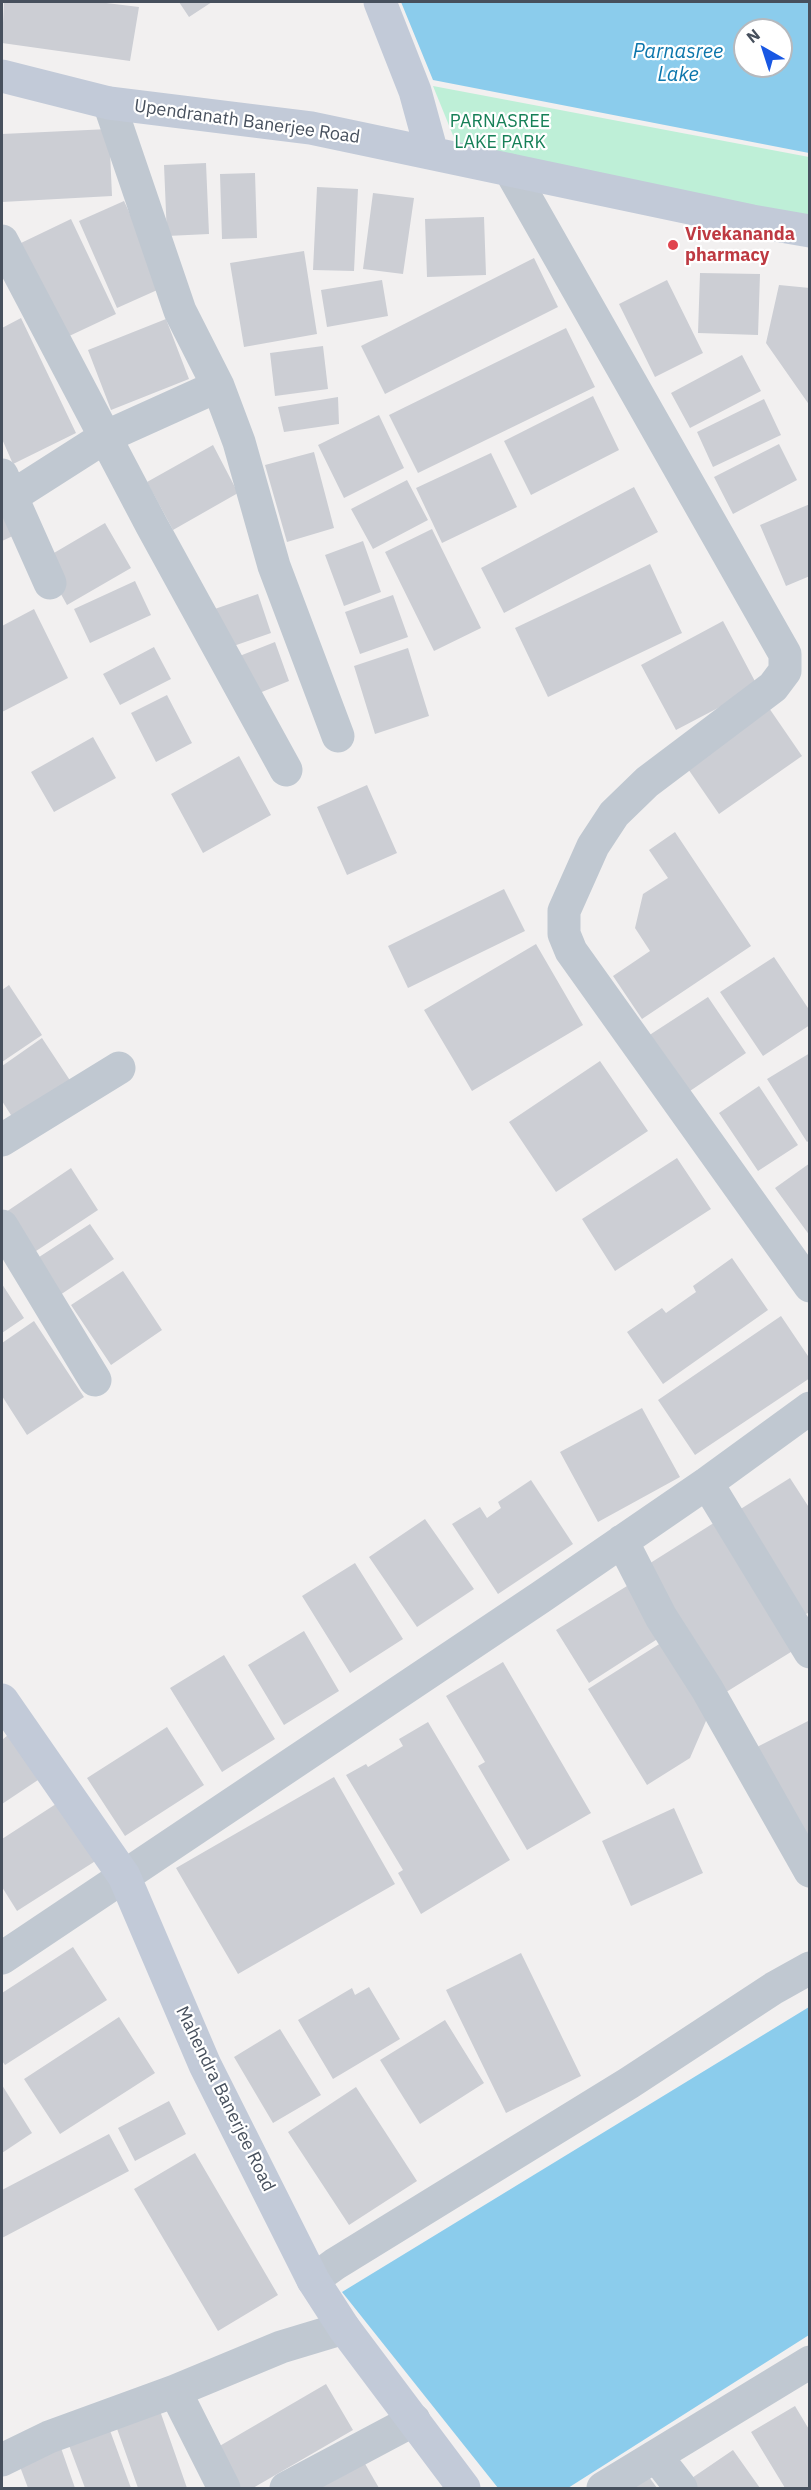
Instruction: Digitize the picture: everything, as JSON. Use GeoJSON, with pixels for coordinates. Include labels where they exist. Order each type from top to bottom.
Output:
{"type":"FeatureCollection","features":[{"type":"Feature","properties":{"kind":"street"},"geometry":{"type":"LineString","coordinates":[[380,2],[415,91],[432,153]]}},
{"type":"Feature","properties":{"kind":"street","name":"Upendranath Banerjee Road"},"geometry":{"type":"LineString","coordinates":[[2,76],[109,104],[311,128],[810,231]]}},
{"type":"Feature","properties":{"kind":"street"},"geometry":{"type":"LineString","coordinates":[[109,104],[180,311],[218,386],[239,442],[274,567],[338,736]]}},
{"type":"Feature","properties":{"kind":"street"},"geometry":{"type":"LineString","coordinates":[[510,170],[785,654],[797,668],[647,782],[614,814],[593,846],[564,911],[564,934],[571,951],[810,1286]]}},
{"type":"Feature","properties":{"kind":"street"},"geometry":{"type":"LineString","coordinates":[[2,241],[105,437],[286,770]]}},
{"type":"Feature","properties":{"kind":"street"},"geometry":{"type":"LineString","coordinates":[[50,583],[6,486],[105,437],[218,386]]}},
{"type":"Feature","properties":{"kind":"street"},"geometry":{"type":"LineString","coordinates":[[4,1132],[119,1068]]}},
{"type":"Feature","properties":{"kind":"street"},"geometry":{"type":"LineString","coordinates":[[2,1226],[94,1380]]}},
{"type":"Feature","properties":{"kind":"street"},"geometry":{"type":"LineString","coordinates":[[2,1958],[622,1541],[810,1408]]}},
{"type":"Feature","properties":{"kind":"street"},"geometry":{"type":"LineString","coordinates":[[707,1483],[810,1652]]}},
{"type":"Feature","properties":{"kind":"street"},"geometry":{"type":"LineString","coordinates":[[622,1541],[661,1617],[707,1689],[810,1871]]}},
{"type":"Feature","properties":{"kind":"street","name":"Mahendra Banerjee Road"},"geometry":{"type":"LineString","coordinates":[[2,1700],[124,1876],[205,2065],[313,2280],[344,2328],[464,2488]]}},
{"type":"Feature","properties":{"kind":"street"},"geometry":{"type":"LineString","coordinates":[[313,2280],[335,2264],[629,2083],[774,1988],[810,1968]]}},
{"type":"Feature","properties":{"kind":"street"},"geometry":{"type":"LineString","coordinates":[[2,2460],[49,2437],[175,2391],[280,2347],[344,2328]]}},
{"type":"Feature","properties":{"kind":"street"},"geometry":{"type":"LineString","coordinates":[[603,2488],[810,2362]]}},
{"type":"Feature","properties":{"kind":"street"},"geometry":{"type":"LineString","coordinates":[[175,2391],[224,2488]]}},
{"type":"Feature","properties":{"kind":"street"},"geometry":{"type":"LineString","coordinates":[[286,2488],[414,2420]]}},
{"type":"Feature","properties":{"kind":"street"},"geometry":{"type":"LineString","coordinates":[[656,2456],[681,2488]]}},
{"type":"Feature","properties":{"kind":"green space","name":"PARNASREE LAKE PARK"},"geometry":{"type":"Polygon","coordinates":[[[433,86],[809,157],[809,222],[463,160],[433,86]]]}},
{"type":"Feature","properties":{"kind":"water","name":"Parnasree Lake"},"geometry":{"type":"Polygon","coordinates":[[[401,2],[809,2],[809,153],[433,80],[401,2]]]}},
{"type":"Feature","properties":{"kind":"water"},"geometry":{"type":"Polygon","coordinates":[[[809,2007],[809,2335],[568,2488],[498,2488],[342,2292],[809,2007]]]}},
{"type":"Feature","properties":{"kind":"building"},"geometry":{"type":"Polygon","coordinates":[[[4,2],[98,2],[139,7],[130,61],[2,43],[4,2]]]}},
{"type":"Feature","properties":{"kind":"building"},"geometry":{"type":"Polygon","coordinates":[[[179,2],[212,2],[189,17],[179,2]]]}},
{"type":"Feature","properties":{"kind":"building"},"geometry":{"type":"Polygon","coordinates":[[[109,129],[112,196],[2,202],[2,134],[109,129]]]}},
{"type":"Feature","properties":{"kind":"building"},"geometry":{"type":"Polygon","coordinates":[[[206,163],[209,234],[167,236],[164,165],[206,163]]]}},
{"type":"Feature","properties":{"kind":"building"},"geometry":{"type":"Polygon","coordinates":[[[255,173],[257,238],[222,239],[220,174],[255,173]]]}},
{"type":"Feature","properties":{"kind":"building"},"geometry":{"type":"Polygon","coordinates":[[[317,187],[358,189],[354,271],[313,270],[317,187]]]}},
{"type":"Feature","properties":{"kind":"building"},"geometry":{"type":"Polygon","coordinates":[[[373,193],[414,198],[403,274],[363,269],[373,193]]]}},
{"type":"Feature","properties":{"kind":"building"},"geometry":{"type":"Polygon","coordinates":[[[124,201],[164,287],[117,308],[79,221],[124,201]]]}},
{"type":"Feature","properties":{"kind":"building"},"geometry":{"type":"Polygon","coordinates":[[[484,217],[486,275],[427,277],[425,219],[484,217]]]}},
{"type":"Feature","properties":{"kind":"building"},"geometry":{"type":"Polygon","coordinates":[[[71,219],[116,314],[65,338],[21,243],[71,219]]]}},
{"type":"Feature","properties":{"kind":"building"},"geometry":{"type":"Polygon","coordinates":[[[304,251],[317,334],[244,347],[230,263],[304,251]]]}},
{"type":"Feature","properties":{"kind":"building"},"geometry":{"type":"Polygon","coordinates":[[[534,258],[558,307],[385,394],[361,346],[534,258]]]}},
{"type":"Feature","properties":{"kind":"building"},"geometry":{"type":"Polygon","coordinates":[[[700,273],[760,274],[758,335],[698,333],[700,273]]]}},
{"type":"Feature","properties":{"kind":"building"},"geometry":{"type":"Polygon","coordinates":[[[382,280],[388,316],[327,327],[321,290],[382,280]]]}},
{"type":"Feature","properties":{"kind":"building"},"geometry":{"type":"Polygon","coordinates":[[[667,280],[703,353],[655,377],[619,304],[667,280]]]}},
{"type":"Feature","properties":{"kind":"building"},"geometry":{"type":"Polygon","coordinates":[[[779,285],[810,288],[810,406],[766,343],[779,285]]]}},
{"type":"Feature","properties":{"kind":"building"},"geometry":{"type":"Polygon","coordinates":[[[21,318],[76,433],[13,464],[2,439],[2,328],[21,318]]]}},
{"type":"Feature","properties":{"kind":"building"},"geometry":{"type":"Polygon","coordinates":[[[166,319],[189,379],[111,410],[88,350],[166,319]]]}},
{"type":"Feature","properties":{"kind":"building"},"geometry":{"type":"Polygon","coordinates":[[[566,328],[595,387],[418,473],[389,415],[566,328]]]}},
{"type":"Feature","properties":{"kind":"building"},"geometry":{"type":"Polygon","coordinates":[[[323,346],[328,389],[275,396],[270,353],[323,346]]]}},
{"type":"Feature","properties":{"kind":"building"},"geometry":{"type":"Polygon","coordinates":[[[742,355],[761,391],[690,428],[671,393],[742,355]]]}},
{"type":"Feature","properties":{"kind":"building"},"geometry":{"type":"Polygon","coordinates":[[[593,396],[619,450],[531,495],[504,441],[593,396]]]}},
{"type":"Feature","properties":{"kind":"building"},"geometry":{"type":"Polygon","coordinates":[[[338,397],[339,424],[284,432],[278,407],[338,397]]]}},
{"type":"Feature","properties":{"kind":"building"},"geometry":{"type":"Polygon","coordinates":[[[764,399],[781,435],[713,467],[697,432],[764,399]]]}},
{"type":"Feature","properties":{"kind":"building"},"geometry":{"type":"Polygon","coordinates":[[[379,415],[404,468],[344,498],[318,445],[379,415]]]}},
{"type":"Feature","properties":{"kind":"building"},"geometry":{"type":"Polygon","coordinates":[[[779,444],[797,480],[733,514],[714,477],[779,444]]]}},
{"type":"Feature","properties":{"kind":"building"},"geometry":{"type":"Polygon","coordinates":[[[213,445],[238,493],[173,530],[147,482],[213,445]]]}},
{"type":"Feature","properties":{"kind":"building"},"geometry":{"type":"Polygon","coordinates":[[[314,452],[334,528],[287,542],[265,465],[314,452]]]}},
{"type":"Feature","properties":{"kind":"building"},"geometry":{"type":"Polygon","coordinates":[[[491,453],[517,507],[442,543],[416,488],[491,453]]]}},
{"type":"Feature","properties":{"kind":"building"},"geometry":{"type":"Polygon","coordinates":[[[407,480],[428,520],[373,549],[351,509],[407,480]]]}},
{"type":"Feature","properties":{"kind":"building"},"geometry":{"type":"Polygon","coordinates":[[[634,487],[658,532],[504,613],[481,568],[634,487]]]}},
{"type":"Feature","properties":{"kind":"building"},"geometry":{"type":"Polygon","coordinates":[[[2,502],[17,534],[2,541],[2,502]]]}},
{"type":"Feature","properties":{"kind":"building"},"geometry":{"type":"Polygon","coordinates":[[[810,504],[810,576],[786,586],[760,525],[810,504]]]}},
{"type":"Feature","properties":{"kind":"building"},"geometry":{"type":"Polygon","coordinates":[[[105,523],[131,568],[67,605],[42,560],[105,523]]]}},
{"type":"Feature","properties":{"kind":"building"},"geometry":{"type":"Polygon","coordinates":[[[432,529],[481,628],[434,651],[385,552],[432,529]]]}},
{"type":"Feature","properties":{"kind":"building"},"geometry":{"type":"Polygon","coordinates":[[[363,541],[381,592],[344,606],[325,555],[363,541]]]}},
{"type":"Feature","properties":{"kind":"building"},"geometry":{"type":"Polygon","coordinates":[[[650,564],[682,633],[548,697],[515,628],[650,564]]]}},
{"type":"Feature","properties":{"kind":"building"},"geometry":{"type":"Polygon","coordinates":[[[135,581],[151,615],[90,643],[74,609],[135,581]]]}},
{"type":"Feature","properties":{"kind":"building"},"geometry":{"type":"Polygon","coordinates":[[[258,594],[271,633],[222,650],[209,611],[258,594]]]}},
{"type":"Feature","properties":{"kind":"building"},"geometry":{"type":"Polygon","coordinates":[[[393,595],[408,637],[360,654],[345,612],[393,595]]]}},
{"type":"Feature","properties":{"kind":"building"},"geometry":{"type":"Polygon","coordinates":[[[34,609],[68,678],[2,712],[2,626],[34,609]]]}},
{"type":"Feature","properties":{"kind":"building"},"geometry":{"type":"Polygon","coordinates":[[[723,621],[758,687],[676,730],[641,665],[723,621]]]}},
{"type":"Feature","properties":{"kind":"building"},"geometry":{"type":"Polygon","coordinates":[[[275,642],[289,681],[247,698],[232,659],[275,642]]]}},
{"type":"Feature","properties":{"kind":"building"},"geometry":{"type":"Polygon","coordinates":[[[154,647],[171,679],[120,705],[103,674],[154,647]]]}},
{"type":"Feature","properties":{"kind":"building"},"geometry":{"type":"Polygon","coordinates":[[[408,648],[429,716],[375,734],[354,666],[408,648]]]}},
{"type":"Feature","properties":{"kind":"building"},"geometry":{"type":"Polygon","coordinates":[[[167,695],[192,743],[156,762],[131,713],[167,695]]]}},
{"type":"Feature","properties":{"kind":"building"},"geometry":{"type":"Polygon","coordinates":[[[769,708],[802,756],[719,814],[686,766],[769,708]]]}},
{"type":"Feature","properties":{"kind":"building"},"geometry":{"type":"Polygon","coordinates":[[[93,737],[116,778],[54,812],[31,772],[93,737]]]}},
{"type":"Feature","properties":{"kind":"building"},"geometry":{"type":"Polygon","coordinates":[[[239,756],[271,815],[203,853],[171,794],[239,756]]]}},
{"type":"Feature","properties":{"kind":"building"},"geometry":{"type":"Polygon","coordinates":[[[367,785],[397,853],[347,875],[317,807],[367,785]]]}},
{"type":"Feature","properties":{"kind":"building"},"geometry":{"type":"Polygon","coordinates":[[[675,832],[751,946],[642,1019],[613,976],[650,951],[635,928],[643,894],[668,878],[649,850],[675,832]]]}},
{"type":"Feature","properties":{"kind":"building"},"geometry":{"type":"Polygon","coordinates":[[[504,889],[525,931],[408,988],[388,946],[504,889]]]}},
{"type":"Feature","properties":{"kind":"building"},"geometry":{"type":"Polygon","coordinates":[[[536,944],[583,1025],[472,1091],[424,1010],[536,944]]]}},
{"type":"Feature","properties":{"kind":"building"},"geometry":{"type":"Polygon","coordinates":[[[774,957],[810,1011],[810,1025],[763,1056],[720,992],[774,957]]]}},
{"type":"Feature","properties":{"kind":"building"},"geometry":{"type":"Polygon","coordinates":[[[9,985],[42,1035],[2,1062],[2,990],[9,985]]]}},
{"type":"Feature","properties":{"kind":"building"},"geometry":{"type":"Polygon","coordinates":[[[708,997],[746,1053],[687,1093],[648,1036],[708,997]]]}},
{"type":"Feature","properties":{"kind":"building"},"geometry":{"type":"Polygon","coordinates":[[[42,1038],[75,1088],[18,1126],[2,1101],[2,1066],[42,1038]]]}},
{"type":"Feature","properties":{"kind":"building"},"geometry":{"type":"Polygon","coordinates":[[[810,1053],[810,1140],[807,1142],[767,1079],[810,1053]]]}},
{"type":"Feature","properties":{"kind":"building"},"geometry":{"type":"Polygon","coordinates":[[[600,1061],[648,1131],[556,1192],[509,1122],[600,1061]]]}},
{"type":"Feature","properties":{"kind":"building"},"geometry":{"type":"Polygon","coordinates":[[[759,1086],[798,1145],[758,1171],[719,1113],[759,1086]]]}},
{"type":"Feature","properties":{"kind":"building"},"geometry":{"type":"Polygon","coordinates":[[[677,1158],[711,1209],[615,1271],[582,1219],[677,1158]]]}},
{"type":"Feature","properties":{"kind":"building"},"geometry":{"type":"Polygon","coordinates":[[[810,1163],[810,1236],[775,1188],[810,1163]]]}},
{"type":"Feature","properties":{"kind":"building"},"geometry":{"type":"Polygon","coordinates":[[[71,1168],[98,1210],[30,1255],[3,1214],[71,1168]]]}},
{"type":"Feature","properties":{"kind":"building"},"geometry":{"type":"Polygon","coordinates":[[[90,1224],[114,1259],[60,1295],[36,1259],[90,1224]]]}},
{"type":"Feature","properties":{"kind":"building"},"geometry":{"type":"Polygon","coordinates":[[[732,1258],[768,1310],[663,1384],[627,1332],[662,1308],[666,1313],[696,1292],[693,1286],[732,1258]]]}},
{"type":"Feature","properties":{"kind":"building"},"geometry":{"type":"Polygon","coordinates":[[[123,1271],[162,1330],[111,1365],[71,1305],[123,1271]]]}},
{"type":"Feature","properties":{"kind":"building"},"geometry":{"type":"Polygon","coordinates":[[[2,1284],[24,1318],[2,1333],[2,1284]]]}},
{"type":"Feature","properties":{"kind":"building"},"geometry":{"type":"Polygon","coordinates":[[[781,1316],[810,1359],[810,1378],[695,1455],[658,1400],[781,1316]]]}},
{"type":"Feature","properties":{"kind":"building"},"geometry":{"type":"Polygon","coordinates":[[[34,1321],[84,1397],[27,1435],[2,1396],[2,1343],[34,1321]]]}},
{"type":"Feature","properties":{"kind":"building"},"geometry":{"type":"Polygon","coordinates":[[[642,1408],[680,1477],[598,1522],[560,1452],[642,1408]]]}},
{"type":"Feature","properties":{"kind":"building"},"geometry":{"type":"Polygon","coordinates":[[[790,1478],[810,1509],[810,1612],[804,1615],[739,1510],[790,1478]]]}},
{"type":"Feature","properties":{"kind":"building"},"geometry":{"type":"Polygon","coordinates":[[[531,1480],[573,1544],[498,1594],[452,1524],[480,1507],[487,1518],[501,1508],[498,1502],[531,1480]]]}},
{"type":"Feature","properties":{"kind":"building"},"geometry":{"type":"Polygon","coordinates":[[[425,1519],[474,1589],[417,1627],[369,1557],[425,1519]]]}},
{"type":"Feature","properties":{"kind":"building"},"geometry":{"type":"Polygon","coordinates":[[[720,1519],[799,1647],[723,1694],[644,1567],[720,1519]]]}},
{"type":"Feature","properties":{"kind":"building"},"geometry":{"type":"Polygon","coordinates":[[[355,1563],[403,1639],[350,1673],[302,1596],[355,1563]]]}},
{"type":"Feature","properties":{"kind":"building"},"geometry":{"type":"Polygon","coordinates":[[[627,1586],[659,1638],[589,1683],[556,1630],[627,1586]]]}},
{"type":"Feature","properties":{"kind":"building"},"geometry":{"type":"Polygon","coordinates":[[[304,1631],[339,1691],[284,1725],[248,1665],[304,1631]]]}},
{"type":"Feature","properties":{"kind":"building"},"geometry":{"type":"Polygon","coordinates":[[[664,1641],[709,1714],[690,1758],[647,1785],[588,1689],[664,1641]]]}},
{"type":"Feature","properties":{"kind":"building"},"geometry":{"type":"Polygon","coordinates":[[[224,1655],[275,1739],[222,1772],[170,1688],[224,1655]]]}},
{"type":"Feature","properties":{"kind":"building"},"geometry":{"type":"Polygon","coordinates":[[[503,1662],[591,1813],[527,1850],[478,1766],[485,1762],[446,1696],[503,1662]]]}},
{"type":"Feature","properties":{"kind":"building"},"geometry":{"type":"Polygon","coordinates":[[[810,1720],[810,1851],[757,1747],[810,1720]]]}},
{"type":"Feature","properties":{"kind":"building"},"geometry":{"type":"Polygon","coordinates":[[[428,1722],[510,1860],[421,1914],[398,1873],[403,1870],[346,1775],[366,1764],[368,1767],[403,1746],[399,1739],[428,1722]]]}},
{"type":"Feature","properties":{"kind":"building"},"geometry":{"type":"Polygon","coordinates":[[[167,1727],[204,1785],[125,1836],[87,1778],[167,1727]]]}},
{"type":"Feature","properties":{"kind":"building"},"geometry":{"type":"Polygon","coordinates":[[[8,1735],[38,1780],[2,1804],[2,1740],[8,1735]]]}},
{"type":"Feature","properties":{"kind":"building"},"geometry":{"type":"Polygon","coordinates":[[[334,1777],[395,1884],[238,1974],[176,1868],[334,1777]]]}},
{"type":"Feature","properties":{"kind":"building"},"geometry":{"type":"Polygon","coordinates":[[[59,1802],[97,1860],[17,1911],[2,1887],[2,1839],[59,1802]]]}},
{"type":"Feature","properties":{"kind":"building"},"geometry":{"type":"Polygon","coordinates":[[[674,1808],[703,1873],[631,1906],[602,1841],[674,1808]]]}},
{"type":"Feature","properties":{"kind":"building"},"geometry":{"type":"Polygon","coordinates":[[[73,1947],[107,2000],[5,2065],[2,2061],[2,1993],[73,1947]]]}},
{"type":"Feature","properties":{"kind":"building"},"geometry":{"type":"Polygon","coordinates":[[[521,1953],[581,2076],[506,2113],[446,1990],[521,1953]]]}},
{"type":"Feature","properties":{"kind":"building"},"geometry":{"type":"Polygon","coordinates":[[[369,1987],[400,2039],[333,2079],[298,2020],[352,1988],[355,1995],[369,1987]]]}},
{"type":"Feature","properties":{"kind":"building"},"geometry":{"type":"Polygon","coordinates":[[[119,2017],[155,2073],[60,2134],[24,2079],[119,2017]]]}},
{"type":"Feature","properties":{"kind":"building"},"geometry":{"type":"Polygon","coordinates":[[[445,2020],[484,2083],[420,2124],[380,2060],[445,2020]]]}},
{"type":"Feature","properties":{"kind":"building"},"geometry":{"type":"Polygon","coordinates":[[[280,2029],[321,2095],[273,2123],[234,2057],[280,2029]]]}},
{"type":"Feature","properties":{"kind":"building"},"geometry":{"type":"Polygon","coordinates":[[[2,2085],[32,2133],[2,2153],[2,2085]]]}},
{"type":"Feature","properties":{"kind":"building"},"geometry":{"type":"Polygon","coordinates":[[[356,2087],[417,2181],[349,2225],[288,2132],[356,2087]]]}},
{"type":"Feature","properties":{"kind":"building"},"geometry":{"type":"Polygon","coordinates":[[[169,2101],[186,2134],[135,2161],[118,2128],[169,2101]]]}},
{"type":"Feature","properties":{"kind":"building"},"geometry":{"type":"Polygon","coordinates":[[[109,2134],[129,2171],[2,2238],[2,2190],[109,2134]]]}},
{"type":"Feature","properties":{"kind":"building"},"geometry":{"type":"Polygon","coordinates":[[[195,2153],[278,2295],[218,2331],[134,2189],[195,2153]]]}},
{"type":"Feature","properties":{"kind":"building"},"geometry":{"type":"Polygon","coordinates":[[[326,2384],[353,2430],[253,2488],[233,2488],[211,2451],[326,2384]]]}},
{"type":"Feature","properties":{"kind":"building"},"geometry":{"type":"Polygon","coordinates":[[[795,2406],[810,2431],[810,2488],[785,2488],[751,2432],[795,2406]]]}},
{"type":"Feature","properties":{"kind":"building"},"geometry":{"type":"Polygon","coordinates":[[[159,2408],[187,2488],[138,2488],[115,2423],[159,2408]]]}},
{"type":"Feature","properties":{"kind":"building"},"geometry":{"type":"Polygon","coordinates":[[[108,2425],[131,2488],[85,2488],[67,2440],[108,2425]]]}},
{"type":"Feature","properties":{"kind":"building"},"geometry":{"type":"Polygon","coordinates":[[[61,2448],[75,2488],[28,2488],[19,2464],[61,2448]]]}},
{"type":"Feature","properties":{"kind":"building"},"geometry":{"type":"Polygon","coordinates":[[[733,2450],[760,2488],[695,2488],[689,2480],[733,2450]]]}},
{"type":"Feature","properties":{"kind":"building"},"geometry":{"type":"Polygon","coordinates":[[[364,2462],[379,2488],[319,2488],[364,2462]]]}},
{"type":"Feature","properties":{"kind":"building"},"geometry":{"type":"Polygon","coordinates":[[[647,2474],[657,2488],[624,2488],[647,2474]]]}},
{"type":"Feature","properties":{"kind":"place","name":"Vivekananda pharmacy"},"geometry":{"type":"Point","coordinates":[673,245]}}]}
